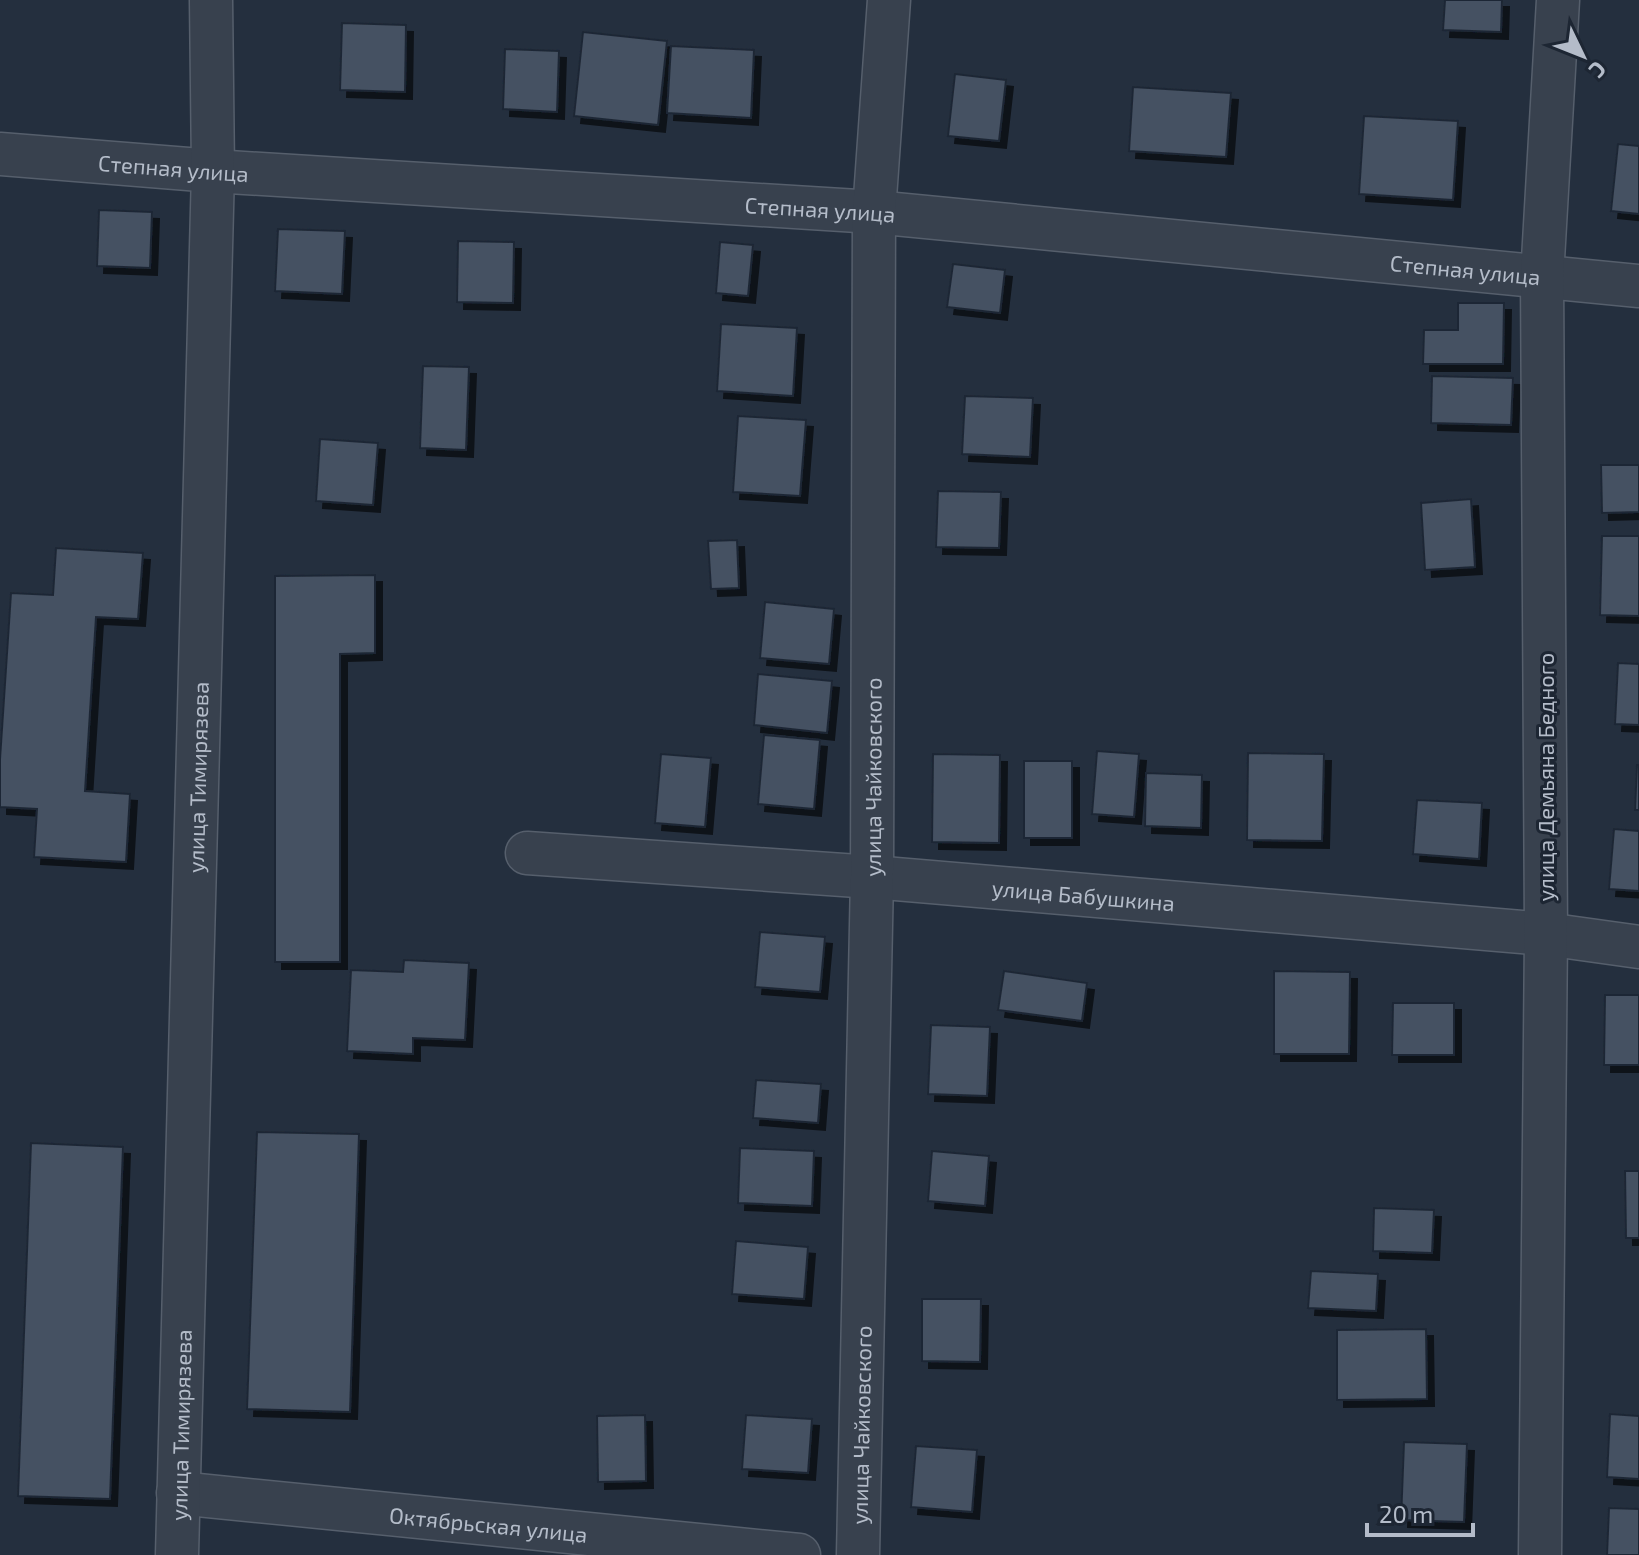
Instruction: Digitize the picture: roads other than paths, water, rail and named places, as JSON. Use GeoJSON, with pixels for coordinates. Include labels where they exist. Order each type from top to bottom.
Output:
{"type":"FeatureCollection","features":[{"type":"Feature","properties":{"kind":"street","name":"улица Тимирязева"},"geometry":{"type":"LineString","coordinates":[[177,1555],[213,171],[211,0]]}},
{"type":"Feature","properties":{"kind":"street","name":"улица Чайковского"},"geometry":{"type":"LineString","coordinates":[[858,1555],[872,877],[874,212],[889,0]]}},
{"type":"Feature","properties":{"kind":"street","name":"улица Демьяна Бедного"},"geometry":{"type":"LineString","coordinates":[[1540,1555],[1546,934],[1542,277],[1558,0]]}},
{"type":"Feature","properties":{"kind":"street","name":"Степная улица"},"geometry":{"type":"LineString","coordinates":[[0,154],[213,171],[874,212],[1639,286]]}},
{"type":"Feature","properties":{"kind":"street","name":"улица Бабушкина"},"geometry":{"type":"LineString","coordinates":[[527,853],[872,877],[1546,934],[1639,947]]}},
{"type":"Feature","properties":{"kind":"street","name":"Октябрьская улица"},"geometry":{"type":"LineString","coordinates":[[178,1493],[799,1555]]}}]}
